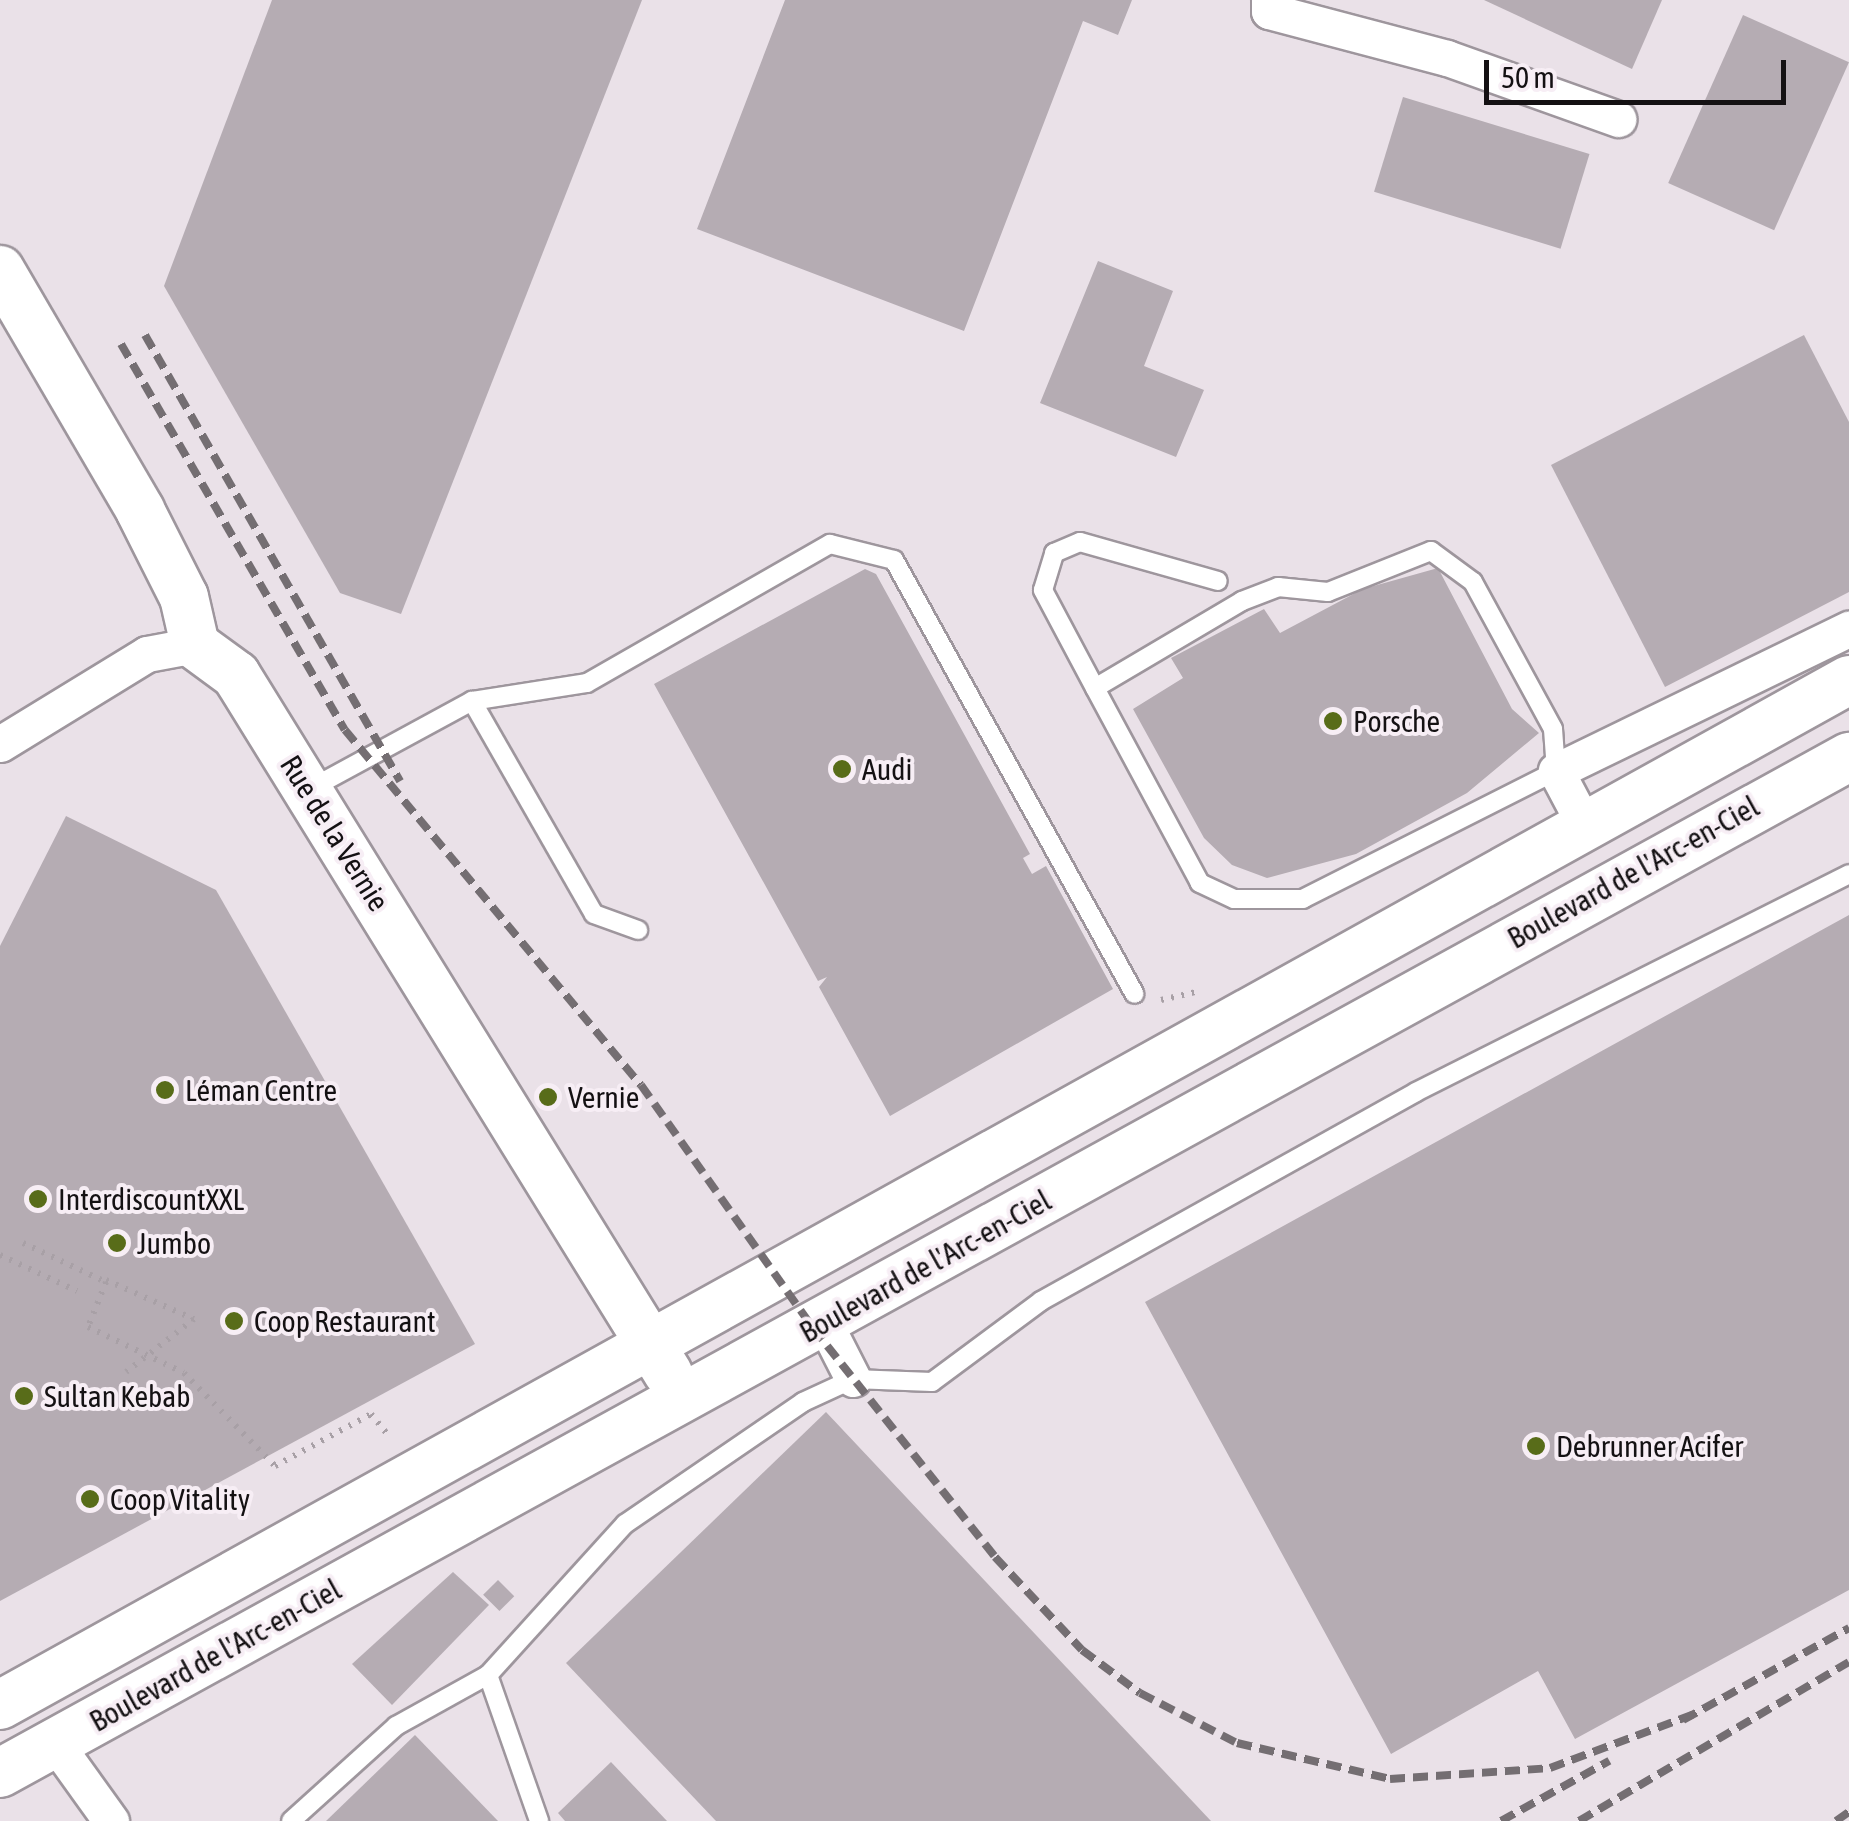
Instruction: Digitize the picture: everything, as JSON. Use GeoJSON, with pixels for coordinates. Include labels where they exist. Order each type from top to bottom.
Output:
{"type":"FeatureCollection","features":[{"type":"Feature","properties":{"kind":"main road"},"geometry":{"type":"LineString","coordinates":[[0,270],[140,510],[184,598],[195,645]]}},
{"type":"Feature","properties":{"kind":"main road","name":"Rue de la Vernie"},"geometry":{"type":"LineString","coordinates":[[195,645],[236,674],[683,1397]]}},
{"type":"Feature","properties":{"kind":"main road","name":"Boulevard de l'Arc-en-Ciel"},"geometry":{"type":"LineString","coordinates":[[0,1705],[1583,822],[1849,680]]}},
{"type":"Feature","properties":{"kind":"main road","name":"Boulevard de l'Arc-en-Ciel"},"geometry":{"type":"LineString","coordinates":[[0,1773],[1849,757]]}},
{"type":"Feature","properties":{"kind":"street"},"geometry":{"type":"LineString","coordinates":[[1268,0],[1269,11],[1447,58],[1618,119]]}},
{"type":"Feature","properties":{"kind":"street"},"geometry":{"type":"LineString","coordinates":[[1583,822],[1556,772],[1849,630]]}},
{"type":"Feature","properties":{"kind":"street"},"geometry":{"type":"LineString","coordinates":[[0,744],[147,654],[195,645]]}},
{"type":"Feature","properties":{"kind":"street"},"geometry":{"type":"LineString","coordinates":[[824,1322],[853,1379]]}},
{"type":"Feature","properties":{"kind":"street"},"geometry":{"type":"LineString","coordinates":[[54,1743],[111,1821]]}},
{"type":"Feature","properties":{"kind":"lane"},"geometry":{"type":"LineString","coordinates":[[1095,688],[1242,601],[1278,587],[1328,592],[1431,551],[1473,582],[1553,729],[1556,772],[1303,898],[1234,900],[1200,883],[1095,688],[1043,590],[1054,553],[1080,542],[1218,581]]}},
{"type":"Feature","properties":{"kind":"lane"},"geometry":{"type":"LineString","coordinates":[[308,790],[472,701],[587,684],[830,544],[894,560],[1135,994]]}},
{"type":"Feature","properties":{"kind":"lane"},"geometry":{"type":"LineString","coordinates":[[472,701],[594,914],[638,930]]}},
{"type":"Feature","properties":{"kind":"lane"},"geometry":{"type":"LineString","coordinates":[[291,1821],[396,1726],[488,1675],[625,1524],[803,1402],[853,1379],[932,1382],[1041,1301],[1416,1092],[1849,874]]}},
{"type":"Feature","properties":{"kind":"lane"},"geometry":{"type":"LineString","coordinates":[[488,1675],[540,1821]]}},
{"type":"Feature","properties":{"kind":"path"},"geometry":{"type":"LineString","coordinates":[[1135,994],[1163,1000],[1186,988],[1207,1000]]}},
{"type":"Feature","properties":{"kind":"path"},"geometry":{"type":"LineString","coordinates":[[126,1372],[140,1361],[153,1351],[194,1319],[23,1243],[106,1282],[88,1327],[124,1343],[141,1352],[159,1360],[177,1368],[275,1466],[371,1414],[389,1436]]}},
{"type":"Feature","properties":{"kind":"path"},"geometry":{"type":"LineString","coordinates":[[0,1255],[77,1291]]}},
{"type":"Feature","properties":{"kind":"building"},"geometry":{"type":"Polygon","coordinates":[[[272,0],[642,0],[401,614],[340,593],[164,286],[272,0]]]}},
{"type":"Feature","properties":{"kind":"building"},"geometry":{"type":"Polygon","coordinates":[[[785,0],[1132,0],[1118,35],[1083,21],[964,331],[697,229],[785,0]]]}},
{"type":"Feature","properties":{"kind":"building"},"geometry":{"type":"Polygon","coordinates":[[[1484,0],[1662,0],[1632,69],[1484,0]]]}},
{"type":"Feature","properties":{"kind":"building"},"geometry":{"type":"Polygon","coordinates":[[[1743,15],[1849,62],[1774,230],[1668,183],[1743,15]]]}},
{"type":"Feature","properties":{"kind":"building"},"geometry":{"type":"Polygon","coordinates":[[[1403,97],[1589,154],[1561,249],[1374,192],[1403,97]]]}},
{"type":"Feature","properties":{"kind":"building"},"geometry":{"type":"Polygon","coordinates":[[[1098,261],[1173,291],[1144,366],[1204,390],[1176,457],[1040,403],[1098,261]]]}},
{"type":"Feature","properties":{"kind":"building"},"geometry":{"type":"Polygon","coordinates":[[[1804,335],[1849,422],[1849,592],[1665,687],[1551,465],[1804,335]]]}},
{"type":"Feature","properties":{"kind":"building","name":"Porsche"},"geometry":{"type":"Polygon","coordinates":[[[1438,568],[1512,709],[1539,733],[1467,793],[1356,854],[1267,878],[1232,865],[1204,838],[1133,709],[1183,678],[1171,658],[1264,609],[1280,633],[1363,589],[1438,568]]]}},
{"type":"Feature","properties":{"kind":"building","name":"Audi"},"geometry":{"type":"Polygon","coordinates":[[[865,569],[876,574],[1030,854],[1023,858],[1032,874],[1046,866],[1113,989],[890,1116],[819,987],[827,977],[818,981],[654,684],[865,569]]]}},
{"type":"Feature","properties":{"kind":"building","name":"Léman Centre"},"geometry":{"type":"Polygon","coordinates":[[[66,816],[216,890],[475,1344],[0,1601],[0,946],[66,816]]]}},
{"type":"Feature","properties":{"kind":"building","name":"Debrunner Acifer"},"geometry":{"type":"Polygon","coordinates":[[[1849,915],[1849,1590],[1575,1739],[1538,1671],[1391,1754],[1145,1302],[1849,915]]]}},
{"type":"Feature","properties":{"kind":"building"},"geometry":{"type":"Polygon","coordinates":[[[826,1412],[1211,1821],[716,1821],[566,1663],[826,1412]]]}},
{"type":"Feature","properties":{"kind":"building"},"geometry":{"type":"Polygon","coordinates":[[[453,1572],[489,1605],[392,1705],[352,1664],[453,1572]]]}},
{"type":"Feature","properties":{"kind":"building"},"geometry":{"type":"Polygon","coordinates":[[[498,1580],[514,1596],[499,1611],[483,1595],[498,1580]]]}},
{"type":"Feature","properties":{"kind":"building"},"geometry":{"type":"Polygon","coordinates":[[[415,1735],[498,1821],[326,1821],[415,1735]]]}},
{"type":"Feature","properties":{"kind":"building"},"geometry":{"type":"Polygon","coordinates":[[[611,1762],[667,1821],[565,1821],[558,1813],[611,1762]]]}},
{"type":"Feature","properties":{"kind":"railway"},"geometry":{"type":"LineString","coordinates":[[145,335],[400,781]]}},
{"type":"Feature","properties":{"kind":"railway"},"geometry":{"type":"LineString","coordinates":[[121,344],[345,730],[641,1085],[813,1328],[995,1557],[1082,1650],[1140,1693],[1237,1743],[1390,1779],[1550,1768],[1692,1715]]}},
{"type":"Feature","properties":{"kind":"railway"},"geometry":{"type":"LineString","coordinates":[[1683,1720],[1849,1628]]}},
{"type":"Feature","properties":{"kind":"railway"},"geometry":{"type":"LineString","coordinates":[[1579,1821],[1849,1662]]}},
{"type":"Feature","properties":{"kind":"railway"},"geometry":{"type":"LineString","coordinates":[[1501,1821],[1609,1761]]}},
{"type":"Feature","properties":{"kind":"railway"},"geometry":{"type":"LineString","coordinates":[[1836,1821],[1849,1812]]}},
{"type":"Feature","properties":{"kind":"place","name":"Porsche"},"geometry":{"type":"Point","coordinates":[1333,721]}},
{"type":"Feature","properties":{"kind":"place","name":"Audi"},"geometry":{"type":"Point","coordinates":[842,769]}},
{"type":"Feature","properties":{"kind":"place","name":"Léman Centre"},"geometry":{"type":"Point","coordinates":[165,1090]}},
{"type":"Feature","properties":{"kind":"place","name":"Vernie"},"geometry":{"type":"Point","coordinates":[548,1097]}},
{"type":"Feature","properties":{"kind":"place","name":"InterdiscountXXL"},"geometry":{"type":"Point","coordinates":[38,1199]}},
{"type":"Feature","properties":{"kind":"place","name":"Jumbo"},"geometry":{"type":"Point","coordinates":[117,1243]}},
{"type":"Feature","properties":{"kind":"place","name":"Coop Restaurant"},"geometry":{"type":"Point","coordinates":[234,1321]}},
{"type":"Feature","properties":{"kind":"place","name":"Sultan Kebab"},"geometry":{"type":"Point","coordinates":[24,1396]}},
{"type":"Feature","properties":{"kind":"place","name":"Debrunner Acifer"},"geometry":{"type":"Point","coordinates":[1536,1446]}},
{"type":"Feature","properties":{"kind":"place","name":"Coop Vitality"},"geometry":{"type":"Point","coordinates":[90,1499]}}]}
